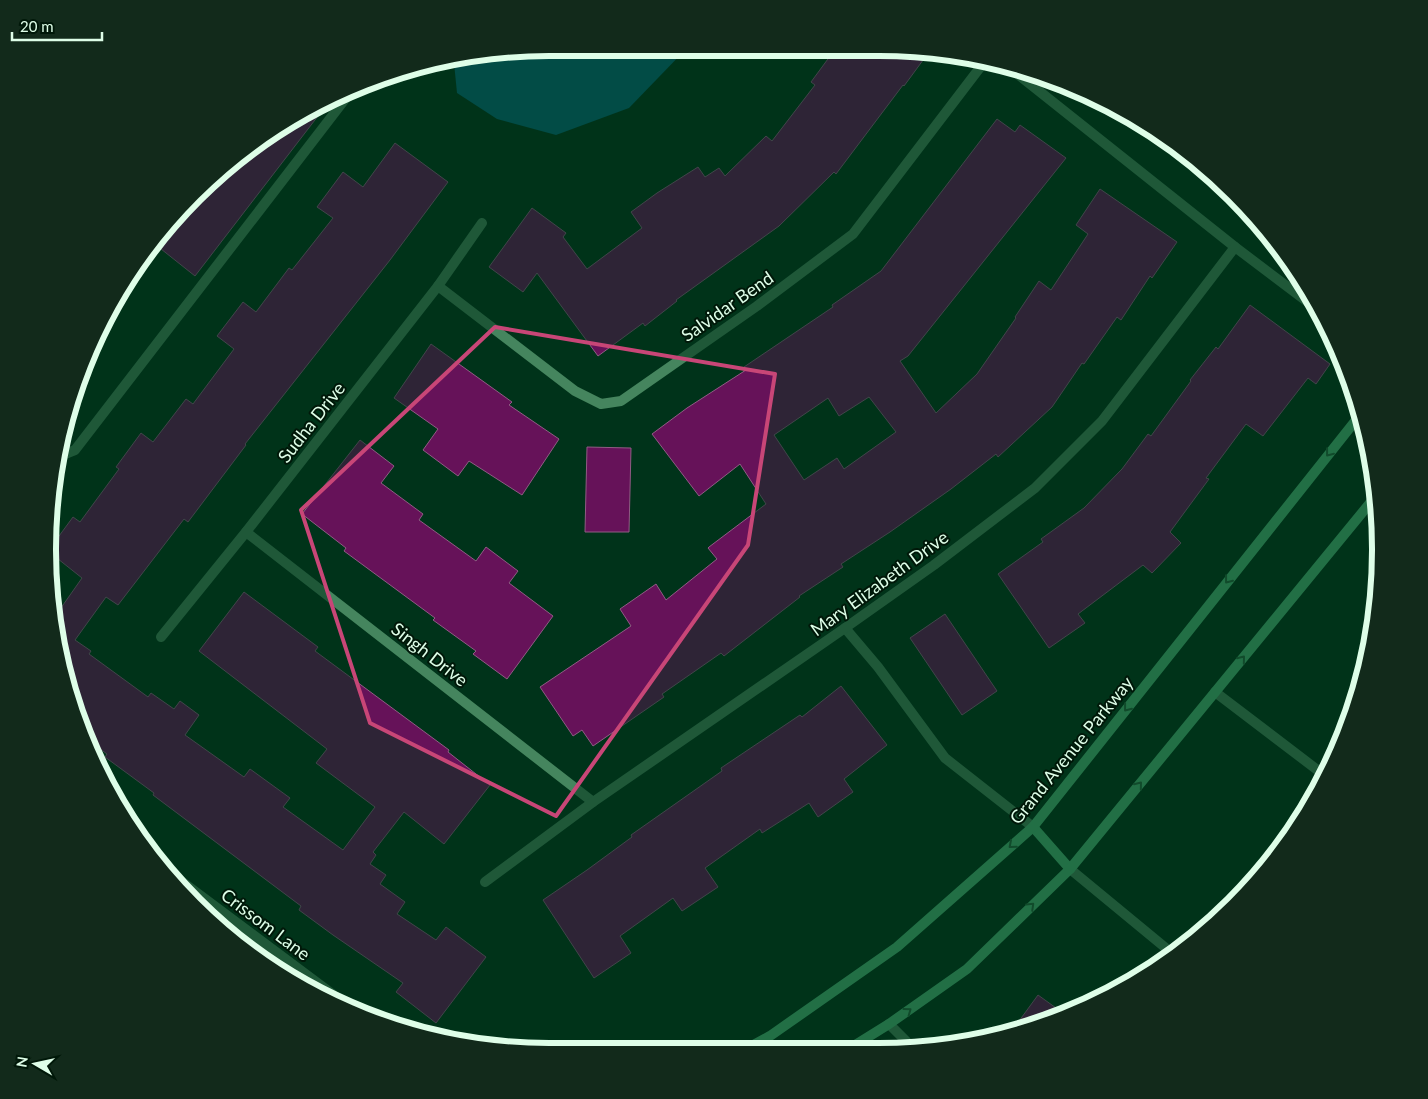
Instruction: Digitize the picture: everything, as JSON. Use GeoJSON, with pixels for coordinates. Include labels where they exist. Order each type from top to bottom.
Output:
{"type":"FeatureCollection","features":[{"type":"Feature","properties":{"kind":"street","name":"Salvidar Bend"},"geometry":{"type":"LineString","coordinates":[[438,286],[575,391],[601,404],[621,401],[757,306],[853,234],[980,67]]}},
{"type":"Feature","properties":{"kind":"street"},"geometry":{"type":"LineString","coordinates":[[1022,78],[1304,300]]}},
{"type":"Feature","properties":{"kind":"street"},"geometry":{"type":"LineString","coordinates":[[66,454],[75,450],[343,102]]}},
{"type":"Feature","properties":{"kind":"street","name":"Sudha Drive"},"geometry":{"type":"LineString","coordinates":[[161,638],[438,286],[482,223]]}},
{"type":"Feature","properties":{"kind":"street","name":"Mary Elizabeth Drive"},"geometry":{"type":"LineString","coordinates":[[485,882],[594,802],[934,565],[1035,488],[1102,420],[1235,247]]}},
{"type":"Feature","properties":{"kind":"street","name":"Grand Avenue Parkway"},"geometry":{"type":"LineString","coordinates":[[757,1043],[897,947],[1032,827],[1355,421]]}},
{"type":"Feature","properties":{"kind":"street"},"geometry":{"type":"LineString","coordinates":[[859,1043],[890,1024],[967,968],[1070,869],[1370,503]]}},
{"type":"Feature","properties":{"kind":"street","name":"Singh Drive"},"geometry":{"type":"LineString","coordinates":[[246,532],[594,802]]}},
{"type":"Feature","properties":{"kind":"street"},"geometry":{"type":"LineString","coordinates":[[845,628],[878,667],[945,758],[1032,827],[1070,869],[1167,949]]}},
{"type":"Feature","properties":{"kind":"street"},"geometry":{"type":"LineString","coordinates":[[1215,692],[1319,771]]}},
{"type":"Feature","properties":{"kind":"street","name":"Crissom Lane"},"geometry":{"type":"LineString","coordinates":[[200,897],[328,990]]}},
{"type":"Feature","properties":{"kind":"street"},"geometry":{"type":"LineString","coordinates":[[890,1024],[907,1042]]}},
{"type":"Feature","properties":{"kind":"highlighted area"},"geometry":{"type":"Polygon","coordinates":[[[495,327],[775,374],[748,545],[556,816],[370,723],[301,510],[495,327]]]}},
{"type":"Feature","properties":{"kind":"water"},"geometry":{"type":"Polygon","coordinates":[[[550,56],[679,56],[629,108],[556,135],[497,119],[457,93],[454,66],[485,60],[550,56]]]}},
{"type":"Feature","properties":{"kind":"building"},"geometry":{"type":"Polygon","coordinates":[[[830,56],[924,58],[836,174],[834,172],[779,226],[676,300],[645,326],[643,323],[598,356],[537,273],[523,292],[489,267],[532,208],[566,233],[563,237],[587,269],[642,228],[631,212],[657,193],[698,167],[705,177],[719,168],[725,176],[766,136],[772,141],[815,85],[811,82],[830,56]]]}},
{"type":"Feature","properties":{"kind":"building"},"geometry":{"type":"Polygon","coordinates":[[[321,113],[195,276],[159,248],[201,201],[249,158],[275,139],[321,113]]]}},
{"type":"Feature","properties":{"kind":"building"},"geometry":{"type":"Polygon","coordinates":[[[997,119],[1015,132],[1020,125],[1066,158],[908,356],[900,361],[936,413],[977,374],[1039,281],[1051,290],[1088,234],[1076,225],[1100,189],[1177,242],[1152,278],[1150,276],[1121,320],[1117,317],[1084,364],[1082,363],[1052,407],[998,457],[996,454],[951,489],[841,564],[843,567],[799,596],[724,656],[721,653],[662,694],[664,697],[593,746],[582,730],[573,736],[540,687],[631,626],[620,609],[656,584],[666,600],[717,559],[708,548],[766,504],[740,464],[699,496],[652,434],[687,408],[746,370],[744,367],[833,307],[832,305],[881,271],[997,119]],[[869,397],[839,416],[828,398],[774,435],[804,480],[837,458],[844,469],[896,432],[869,397]]]}},
{"type":"Feature","properties":{"kind":"building"},"geometry":{"type":"Polygon","coordinates":[[[395,143],[448,182],[390,260],[245,444],[188,522],[184,519],[118,605],[106,597],[75,640],[91,651],[89,654],[148,697],[151,693],[174,709],[180,701],[199,715],[185,735],[244,777],[250,769],[290,798],[283,807],[343,850],[375,807],[316,763],[327,749],[199,651],[244,592],[318,647],[315,651],[449,750],[448,752],[490,785],[444,844],[404,812],[373,852],[376,855],[370,864],[386,875],[380,884],[405,902],[397,914],[436,940],[446,927],[486,957],[436,1023],[396,992],[403,983],[299,910],[301,906],[105,757],[107,754],[98,747],[82,708],[73,677],[60,610],[82,578],[56,558],[56,540],[73,517],[80,522],[119,469],[116,467],[141,433],[153,442],[186,399],[193,404],[234,349],[217,336],[243,302],[256,312],[289,268],[292,270],[333,218],[317,207],[343,172],[363,187],[395,143]]]}},
{"type":"Feature","properties":{"kind":"building"},"geometry":{"type":"Polygon","coordinates":[[[1250,305],[1330,364],[1316,384],[1308,378],[1263,436],[1246,424],[1206,478],[1209,479],[1170,532],[1181,543],[1152,573],[1143,565],[1078,614],[1085,623],[1049,648],[998,574],[1043,542],[1041,539],[1084,508],[1122,469],[1148,434],[1151,436],[1190,380],[1216,347],[1218,349],[1250,305]]]}},
{"type":"Feature","properties":{"kind":"building"},"geometry":{"type":"Polygon","coordinates":[[[431,344],[512,402],[509,405],[559,439],[522,495],[469,461],[458,476],[423,450],[438,429],[394,398],[431,344]]]}},
{"type":"Feature","properties":{"kind":"building"},"geometry":{"type":"Polygon","coordinates":[[[360,440],[394,466],[381,483],[423,514],[419,520],[476,561],[486,547],[518,571],[509,583],[553,616],[507,679],[473,654],[476,651],[433,620],[435,618],[344,551],[346,548],[302,514],[360,440]]]}},
{"type":"Feature","properties":{"kind":"building"},"geometry":{"type":"Polygon","coordinates":[[[587,447],[631,448],[629,532],[585,532],[587,447]]]}},
{"type":"Feature","properties":{"kind":"building"},"geometry":{"type":"Polygon","coordinates":[[[945,614],[997,691],[962,715],[910,638],[945,614]]]}},
{"type":"Feature","properties":{"kind":"building"},"geometry":{"type":"Polygon","coordinates":[[[841,686],[887,745],[844,779],[853,792],[818,817],[809,803],[762,833],[760,829],[705,868],[718,887],[682,911],[673,898],[620,936],[631,953],[594,978],[543,900],[722,771],[721,768],[800,715],[802,717],[841,686]]]}},
{"type":"Feature","properties":{"kind":"building"},"geometry":{"type":"Polygon","coordinates":[[[1038,995],[1057,1009],[1037,1017],[1018,1023],[1038,995]]]}}]}
